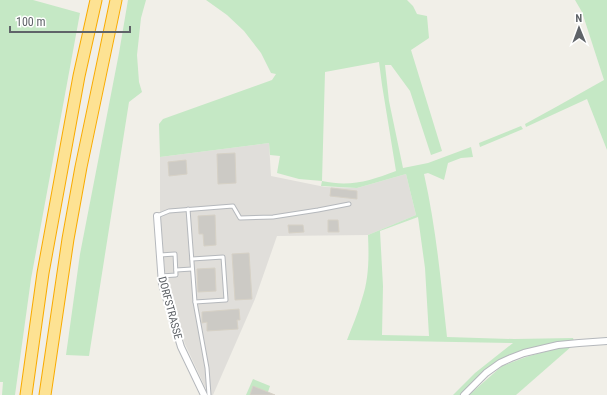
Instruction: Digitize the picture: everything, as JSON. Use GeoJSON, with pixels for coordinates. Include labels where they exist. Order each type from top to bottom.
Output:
{"type":"FeatureCollection","features":[{"type":"Feature","properties":{"kind":"highway"},"geometry":{"type":"LineString","coordinates":[[26,395],[43,272],[79,76],[96,0]]}},
{"type":"Feature","properties":{"kind":"highway"},"geometry":{"type":"LineString","coordinates":[[45,395],[68,239],[81,167],[116,0]]}},
{"type":"Feature","properties":{"kind":"street","name":"DORFSTRASSE"},"geometry":{"type":"LineString","coordinates":[[157,216],[162,284],[181,347],[204,395]]}},
{"type":"Feature","properties":{"kind":"street"},"geometry":{"type":"LineString","coordinates":[[464,395],[486,373],[500,363],[524,353],[558,345],[607,341]]}},
{"type":"Feature","properties":{"kind":"lane"},"geometry":{"type":"LineString","coordinates":[[157,216],[168,211],[233,206],[240,218],[273,217],[349,204]]}},
{"type":"Feature","properties":{"kind":"lane"},"geometry":{"type":"LineString","coordinates":[[188,209],[195,302],[208,368],[209,395]]}},
{"type":"Feature","properties":{"kind":"lane"},"geometry":{"type":"LineString","coordinates":[[160,255],[175,254],[176,270],[176,275],[161,276]]}},
{"type":"Feature","properties":{"kind":"lane"},"geometry":{"type":"LineString","coordinates":[[192,259],[223,257],[226,300],[195,302]]}},
{"type":"Feature","properties":{"kind":"lane"},"geometry":{"type":"LineString","coordinates":[[176,270],[192,269]]}},
{"type":"Feature","properties":{"kind":"shaded area"},"geometry":{"type":"Polygon","coordinates":[[[269,143],[271,176],[325,187],[357,188],[406,174],[416,215],[368,235],[277,236],[255,299],[213,395],[211,395],[205,387],[185,344],[166,284],[160,215],[160,157],[269,143]]]}},
{"type":"Feature","properties":{"kind":"green space"},"geometry":{"type":"Polygon","coordinates":[[[0,0],[33,0],[80,13],[31,279],[15,395],[2,395],[3,382],[0,382],[0,0]]]}},
{"type":"Feature","properties":{"kind":"green space"},"geometry":{"type":"Polygon","coordinates":[[[128,0],[146,0],[141,18],[137,55],[139,82],[142,92],[129,102],[89,356],[66,355],[80,254],[128,0]]]}},
{"type":"Feature","properties":{"kind":"green space"},"geometry":{"type":"Polygon","coordinates":[[[206,0],[407,0],[413,6],[417,14],[427,16],[429,38],[411,50],[442,151],[431,155],[410,91],[391,65],[385,65],[389,101],[403,168],[428,163],[471,147],[473,157],[461,158],[448,163],[444,180],[428,173],[424,174],[435,234],[447,337],[514,339],[573,338],[574,341],[531,349],[510,355],[488,368],[460,395],[453,395],[475,373],[513,343],[347,340],[359,309],[366,284],[368,235],[416,215],[406,174],[357,188],[321,186],[322,181],[299,179],[277,173],[280,156],[270,155],[269,143],[160,157],[159,124],[163,119],[272,80],[276,74],[271,73],[261,53],[244,31],[227,15],[206,0]],[[379,62],[325,72],[322,181],[332,183],[360,182],[396,171],[379,62]],[[418,217],[380,231],[383,286],[382,335],[429,336],[425,268],[418,217]]]}},
{"type":"Feature","properties":{"kind":"green space"},"geometry":{"type":"Polygon","coordinates":[[[575,0],[607,0],[607,150],[587,99],[526,127],[525,124],[604,80],[582,12],[575,0]]]}},
{"type":"Feature","properties":{"kind":"green space"},"geometry":{"type":"Polygon","coordinates":[[[521,126],[523,129],[480,147],[479,143],[521,126]]]}},
{"type":"Feature","properties":{"kind":"green space"},"geometry":{"type":"Polygon","coordinates":[[[572,346],[516,395],[469,395],[502,366],[526,357],[558,348],[572,346]]]}},
{"type":"Feature","properties":{"kind":"green space"},"geometry":{"type":"Polygon","coordinates":[[[253,379],[270,386],[267,395],[246,395],[253,379]]]}},
{"type":"Feature","properties":{"kind":"building"},"geometry":{"type":"Polygon","coordinates":[[[235,153],[236,183],[218,184],[217,154],[235,153]]]}},
{"type":"Feature","properties":{"kind":"building"},"geometry":{"type":"Polygon","coordinates":[[[186,160],[187,174],[169,176],[168,162],[186,160]]]}},
{"type":"Feature","properties":{"kind":"building"},"geometry":{"type":"Polygon","coordinates":[[[331,188],[357,191],[357,199],[330,196],[331,188]]]}},
{"type":"Feature","properties":{"kind":"building"},"geometry":{"type":"Polygon","coordinates":[[[215,215],[216,245],[204,246],[203,234],[199,234],[198,216],[215,215]]]}},
{"type":"Feature","properties":{"kind":"building"},"geometry":{"type":"Polygon","coordinates":[[[328,220],[338,220],[339,232],[328,232],[328,220]]]}},
{"type":"Feature","properties":{"kind":"building"},"geometry":{"type":"Polygon","coordinates":[[[288,225],[303,225],[304,232],[289,233],[288,225]]]}},
{"type":"Feature","properties":{"kind":"building"},"geometry":{"type":"Polygon","coordinates":[[[249,253],[252,299],[235,300],[232,254],[249,253]]]}},
{"type":"Feature","properties":{"kind":"building"},"geometry":{"type":"Polygon","coordinates":[[[215,268],[216,291],[198,292],[197,269],[215,268]]]}},
{"type":"Feature","properties":{"kind":"building"},"geometry":{"type":"Polygon","coordinates":[[[239,309],[240,320],[237,320],[238,329],[207,331],[207,322],[202,323],[202,312],[239,309]]]}},
{"type":"Feature","properties":{"kind":"building"},"geometry":{"type":"Polygon","coordinates":[[[253,386],[275,395],[250,395],[253,386]]]}}]}
